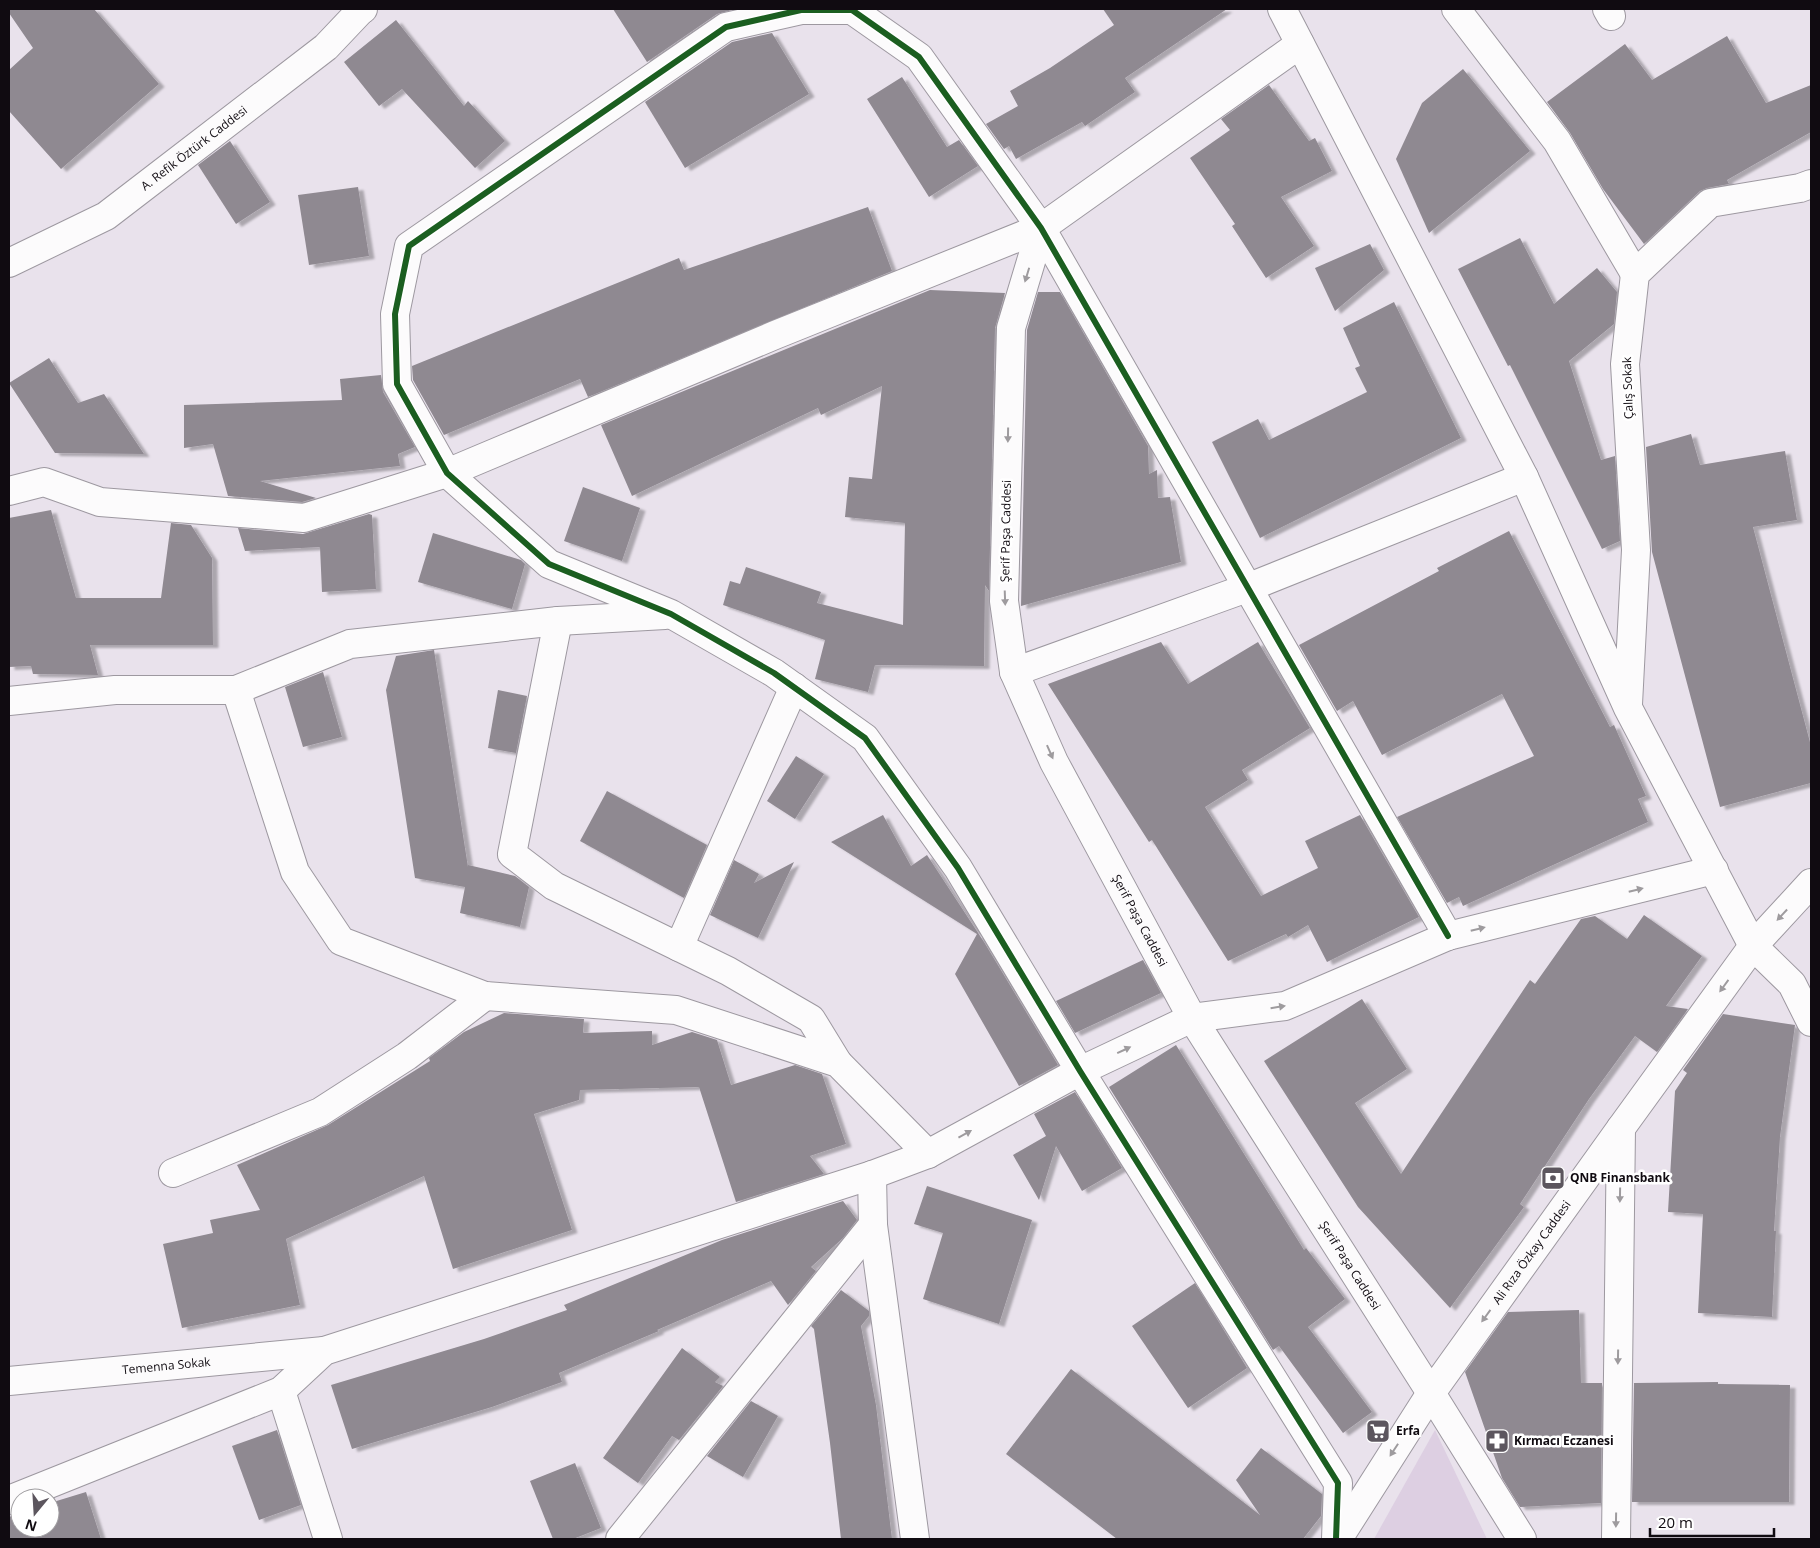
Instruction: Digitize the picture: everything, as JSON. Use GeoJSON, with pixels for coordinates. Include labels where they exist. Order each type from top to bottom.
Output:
{"type":"FeatureCollection","features":[{"type":"Feature","properties":{"kind":"street","name":"A. Refik Öztürk Caddesi"},"geometry":{"type":"LineString","coordinates":[[9,264],[106,216],[326,47],[362,9]]}},
{"type":"Feature","properties":{"kind":"street"},"geometry":{"type":"LineString","coordinates":[[1282,9],[1524,477],[1628,708],[1753,946],[1802,984],[1811,1022]]}},
{"type":"Feature","properties":{"kind":"street"},"geometry":{"type":"LineString","coordinates":[[1456,9],[1557,141],[1635,274],[1710,203],[1800,188],[1811,184]]}},
{"type":"Feature","properties":{"kind":"street"},"geometry":{"type":"LineString","coordinates":[[1337,1539],[1338,1483],[1080,1071],[958,868],[865,738],[774,673],[671,614],[549,564],[447,473],[397,384],[395,314],[409,246],[726,27],[801,10],[852,10],[919,57],[1040,228],[1448,936]]}},
{"type":"Feature","properties":{"kind":"street"},"geometry":{"type":"LineString","coordinates":[[9,491],[44,482],[100,502],[304,518],[447,473],[775,335],[1040,228],[1300,44]]}},
{"type":"Feature","properties":{"kind":"street","name":"Şerif Paşa Caddesi"},"geometry":{"type":"LineString","coordinates":[[1040,228],[1011,328],[1004,601],[1014,672],[1054,762],[1192,1018],[1522,1539]]}},
{"type":"Feature","properties":{"kind":"street","name":"Çalış Sokak"},"geometry":{"type":"LineString","coordinates":[[1628,708],[1636,550],[1625,364],[1635,274]]}},
{"type":"Feature","properties":{"kind":"street"},"geometry":{"type":"LineString","coordinates":[[1014,672],[1247,588],[1524,477]]}},
{"type":"Feature","properties":{"kind":"street"},"geometry":{"type":"LineString","coordinates":[[9,701],[114,690],[236,690],[350,644],[558,621],[671,614]]}},
{"type":"Feature","properties":{"kind":"street"},"geometry":{"type":"LineString","coordinates":[[558,621],[512,854],[554,886],[728,971],[811,1019],[838,1063],[928,1154]]}},
{"type":"Feature","properties":{"kind":"street"},"geometry":{"type":"LineString","coordinates":[[679,947],[794,687]]}},
{"type":"Feature","properties":{"kind":"street"},"geometry":{"type":"LineString","coordinates":[[236,690],[295,872],[341,940],[485,996],[676,1010],[838,1063]]}},
{"type":"Feature","properties":{"kind":"street"},"geometry":{"type":"LineString","coordinates":[[9,1500],[280,1391],[324,1351],[872,1175],[928,1154],[1080,1071],[1192,1018],[1285,1006],[1448,936],[1714,870]]}},
{"type":"Feature","properties":{"kind":"street","name":"Ali Rıza Özkay Caddesi"},"geometry":{"type":"LineString","coordinates":[[1337,1539],[1431,1393],[1621,1128],[1753,946],[1811,883]]}},
{"type":"Feature","properties":{"kind":"street"},"geometry":{"type":"LineString","coordinates":[[172,1173],[320,1112],[407,1056],[485,996]]}},
{"type":"Feature","properties":{"kind":"street"},"geometry":{"type":"LineString","coordinates":[[1616,1539],[1621,1128]]}},
{"type":"Feature","properties":{"kind":"street"},"geometry":{"type":"LineString","coordinates":[[872,1175],[873,1225],[915,1539]]}},
{"type":"Feature","properties":{"kind":"street"},"geometry":{"type":"LineString","coordinates":[[620,1539],[873,1225]]}},
{"type":"Feature","properties":{"kind":"street","name":"Temenna Sokak"},"geometry":{"type":"LineString","coordinates":[[9,1381],[324,1351]]}},
{"type":"Feature","properties":{"kind":"street"},"geometry":{"type":"LineString","coordinates":[[280,1391],[328,1539]]}},
{"type":"Feature","properties":{"kind":"shaded area"},"geometry":{"type":"Polygon","coordinates":[[[1435,1430],[1487,1539],[1374,1539],[1435,1430]]]}},
{"type":"Feature","properties":{"kind":"building"},"geometry":{"type":"Polygon","coordinates":[[[9,9],[94,9],[159,84],[61,169],[9,111],[9,70],[33,48],[9,13],[9,9]]]}},
{"type":"Feature","properties":{"kind":"building"},"geometry":{"type":"Polygon","coordinates":[[[613,9],[736,9],[717,14],[647,62],[613,9]]]}},
{"type":"Feature","properties":{"kind":"building"},"geometry":{"type":"Polygon","coordinates":[[[1103,9],[1227,9],[1125,78],[1135,92],[1085,126],[1082,122],[1016,159],[1009,146],[1004,149],[986,124],[1018,106],[1010,91],[1050,68],[1114,25],[1103,9]]]}},
{"type":"Feature","properties":{"kind":"building"},"geometry":{"type":"Polygon","coordinates":[[[396,20],[464,106],[468,101],[505,141],[475,168],[402,89],[379,106],[344,62],[396,20]]]}},
{"type":"Feature","properties":{"kind":"building"},"geometry":{"type":"Polygon","coordinates":[[[772,33],[809,94],[685,168],[645,102],[732,42],[772,33]]]}},
{"type":"Feature","properties":{"kind":"building"},"geometry":{"type":"Polygon","coordinates":[[[1727,36],[1766,103],[1811,85],[1811,132],[1727,180],[1729,184],[1700,191],[1644,244],[1603,189],[1570,133],[1547,102],[1625,44],[1652,80],[1727,36]]]}},
{"type":"Feature","properties":{"kind":"building"},"geometry":{"type":"Polygon","coordinates":[[[1463,69],[1530,151],[1429,233],[1396,159],[1422,103],[1463,69]]]}},
{"type":"Feature","properties":{"kind":"building"},"geometry":{"type":"Polygon","coordinates":[[[902,77],[947,147],[959,140],[978,166],[929,197],[867,99],[902,77]]]}},
{"type":"Feature","properties":{"kind":"building"},"geometry":{"type":"Polygon","coordinates":[[[1269,85],[1309,141],[1315,138],[1332,171],[1281,197],[1314,246],[1266,278],[1232,226],[1235,224],[1190,158],[1230,130],[1221,119],[1269,85]]]}},
{"type":"Feature","properties":{"kind":"building"},"geometry":{"type":"Polygon","coordinates":[[[230,141],[270,202],[236,224],[198,165],[230,141]]]}},
{"type":"Feature","properties":{"kind":"building"},"geometry":{"type":"Polygon","coordinates":[[[358,187],[369,256],[309,265],[298,195],[358,187]]]}},
{"type":"Feature","properties":{"kind":"building"},"geometry":{"type":"Polygon","coordinates":[[[868,207],[892,271],[588,397],[580,379],[444,435],[413,380],[412,366],[679,258],[684,270],[868,207]]]}},
{"type":"Feature","properties":{"kind":"building"},"geometry":{"type":"Polygon","coordinates":[[[1520,238],[1554,304],[1597,268],[1617,292],[1614,324],[1569,361],[1601,460],[1615,456],[1620,541],[1602,549],[1510,365],[1508,366],[1458,269],[1520,238]]]}},
{"type":"Feature","properties":{"kind":"building"},"geometry":{"type":"Polygon","coordinates":[[[1370,244],[1384,270],[1335,311],[1315,268],[1370,244]]]}},
{"type":"Feature","properties":{"kind":"building"},"geometry":{"type":"Polygon","coordinates":[[[930,290],[1005,293],[995,328],[989,591],[985,585],[984,666],[875,665],[868,692],[815,679],[825,640],[723,605],[730,581],[740,584],[746,567],[821,592],[817,603],[903,625],[905,523],[845,517],[849,477],[872,479],[882,386],[821,415],[818,408],[632,496],[601,425],[930,290]]]}},
{"type":"Feature","properties":{"kind":"building"},"geometry":{"type":"Polygon","coordinates":[[[1038,292],[1060,292],[1148,446],[1149,474],[1157,470],[1158,498],[1170,497],[1181,562],[1021,606],[1027,330],[1038,292]]]}},
{"type":"Feature","properties":{"kind":"building"},"geometry":{"type":"Polygon","coordinates":[[[1394,302],[1461,438],[1260,538],[1212,442],[1258,419],[1269,440],[1367,392],[1355,368],[1360,366],[1343,328],[1394,302]]]}},
{"type":"Feature","properties":{"kind":"building"},"geometry":{"type":"Polygon","coordinates":[[[49,358],[78,403],[104,394],[144,454],[55,453],[9,383],[49,358]]]}},
{"type":"Feature","properties":{"kind":"building"},"geometry":{"type":"Polygon","coordinates":[[[381,375],[383,392],[415,447],[398,454],[400,466],[260,481],[316,498],[302,502],[228,496],[213,444],[184,448],[184,405],[342,400],[340,379],[381,375]]]}},
{"type":"Feature","properties":{"kind":"building"},"geometry":{"type":"Polygon","coordinates":[[[1691,434],[1700,465],[1785,451],[1797,520],[1753,527],[1811,746],[1811,783],[1720,807],[1652,552],[1646,447],[1691,434]]]}},
{"type":"Feature","properties":{"kind":"building"},"geometry":{"type":"Polygon","coordinates":[[[583,487],[640,508],[622,561],[564,541],[583,487]]]}},
{"type":"Feature","properties":{"kind":"building"},"geometry":{"type":"Polygon","coordinates":[[[51,510],[76,598],[161,598],[171,523],[191,525],[212,558],[213,645],[90,645],[98,675],[33,674],[31,666],[9,667],[9,518],[51,510]]]}},
{"type":"Feature","properties":{"kind":"building"},"geometry":{"type":"Polygon","coordinates":[[[369,514],[372,515],[376,589],[322,592],[320,547],[245,551],[238,528],[303,534],[369,514]]]}},
{"type":"Feature","properties":{"kind":"building"},"geometry":{"type":"Polygon","coordinates":[[[1509,531],[1610,727],[1614,725],[1646,796],[1638,799],[1648,822],[1463,906],[1459,897],[1447,903],[1397,817],[1534,756],[1502,694],[1382,755],[1353,701],[1337,711],[1299,645],[1439,571],[1437,568],[1509,531]]]}},
{"type":"Feature","properties":{"kind":"building"},"geometry":{"type":"Polygon","coordinates":[[[433,533],[521,560],[525,564],[512,609],[418,582],[433,533]]]}},
{"type":"Feature","properties":{"kind":"building"},"geometry":{"type":"Polygon","coordinates":[[[1161,642],[1188,684],[1258,642],[1310,728],[1242,770],[1248,780],[1205,807],[1261,896],[1318,868],[1305,841],[1360,815],[1419,917],[1327,962],[1308,925],[1288,937],[1286,934],[1228,961],[1152,840],[1149,842],[1048,684],[1161,642]]]}},
{"type":"Feature","properties":{"kind":"building"},"geometry":{"type":"Polygon","coordinates":[[[434,650],[468,867],[468,865],[515,876],[529,887],[520,927],[460,913],[465,887],[415,878],[386,690],[396,656],[434,650]]]}},
{"type":"Feature","properties":{"kind":"building"},"geometry":{"type":"Polygon","coordinates":[[[323,672],[342,737],[303,747],[285,687],[323,672]]]}},
{"type":"Feature","properties":{"kind":"building"},"geometry":{"type":"Polygon","coordinates":[[[498,690],[527,696],[516,753],[488,748],[498,690]]]}},
{"type":"Feature","properties":{"kind":"building"},"geometry":{"type":"Polygon","coordinates":[[[796,756],[824,774],[795,819],[767,801],[796,756]]]}},
{"type":"Feature","properties":{"kind":"building"},"geometry":{"type":"Polygon","coordinates":[[[607,791],[707,845],[684,898],[580,841],[607,791]]]}},
{"type":"Feature","properties":{"kind":"building"},"geometry":{"type":"Polygon","coordinates":[[[883,815],[911,866],[927,855],[984,942],[1058,1065],[1019,1086],[955,974],[977,934],[831,842],[883,815]]]}},
{"type":"Feature","properties":{"kind":"building"},"geometry":{"type":"Polygon","coordinates":[[[734,860],[759,874],[754,883],[794,862],[758,938],[710,915],[734,860]]]}},
{"type":"Feature","properties":{"kind":"building"},"geometry":{"type":"Polygon","coordinates":[[[1644,915],[1702,956],[1666,1006],[1688,1009],[1657,1052],[1635,1036],[1589,1099],[1520,1204],[1524,1207],[1450,1308],[1358,1207],[1264,1061],[1362,999],[1407,1069],[1355,1103],[1401,1174],[1530,980],[1535,984],[1581,919],[1595,916],[1627,939],[1644,915]]]}},
{"type":"Feature","properties":{"kind":"building"},"geometry":{"type":"Polygon","coordinates":[[[1143,960],[1161,993],[1075,1033],[1056,1001],[1143,960]]]}},
{"type":"Feature","properties":{"kind":"building"},"geometry":{"type":"Polygon","coordinates":[[[504,1013],[584,1019],[583,1033],[652,1031],[652,1045],[692,1032],[717,1040],[731,1085],[795,1065],[822,1074],[846,1144],[810,1156],[824,1174],[736,1202],[699,1087],[580,1090],[579,1100],[534,1114],[572,1230],[453,1269],[424,1176],[286,1239],[300,1305],[182,1328],[163,1244],[213,1233],[210,1220],[260,1210],[237,1165],[328,1125],[430,1061],[429,1058],[464,1032],[504,1013]]]}},
{"type":"Feature","properties":{"kind":"building"},"geometry":{"type":"Polygon","coordinates":[[[1723,1014],[1795,1025],[1780,1137],[1774,1231],[1776,1231],[1772,1317],[1698,1313],[1703,1214],[1668,1212],[1675,1091],[1687,1073],[1683,1070],[1723,1014]]]}},
{"type":"Feature","properties":{"kind":"building"},"geometry":{"type":"Polygon","coordinates":[[[1176,1045],[1304,1250],[1306,1248],[1345,1299],[1308,1327],[1372,1412],[1343,1433],[1279,1346],[1273,1350],[1109,1087],[1176,1045]]]}},
{"type":"Feature","properties":{"kind":"building"},"geometry":{"type":"Polygon","coordinates":[[[1075,1092],[1122,1168],[1082,1191],[1056,1146],[1039,1200],[1013,1155],[1046,1136],[1034,1114],[1075,1092]]]}},
{"type":"Feature","properties":{"kind":"building"},"geometry":{"type":"Polygon","coordinates":[[[927,1186],[1032,1220],[999,1324],[923,1299],[943,1233],[914,1224],[927,1186]]]}},
{"type":"Feature","properties":{"kind":"building"},"geometry":{"type":"Polygon","coordinates":[[[843,1201],[857,1220],[843,1238],[811,1267],[816,1271],[788,1305],[771,1281],[559,1373],[562,1382],[492,1407],[352,1449],[331,1385],[484,1339],[567,1310],[564,1305],[722,1240],[843,1201]]]}},
{"type":"Feature","properties":{"kind":"building"},"geometry":{"type":"Polygon","coordinates":[[[1195,1283],[1247,1368],[1188,1408],[1132,1326],[1195,1283]]]}},
{"type":"Feature","properties":{"kind":"building"},"geometry":{"type":"Polygon","coordinates":[[[841,1290],[869,1311],[869,1316],[861,1326],[876,1405],[892,1539],[841,1539],[814,1329],[811,1326],[841,1290]]]}},
{"type":"Feature","properties":{"kind":"building"},"geometry":{"type":"Polygon","coordinates":[[[1579,1310],[1581,1383],[1602,1383],[1601,1503],[1520,1507],[1502,1478],[1465,1372],[1508,1312],[1579,1310]]]}},
{"type":"Feature","properties":{"kind":"building"},"geometry":{"type":"Polygon","coordinates":[[[682,1348],[720,1377],[715,1382],[723,1386],[679,1440],[672,1436],[638,1483],[603,1458],[682,1348]]]}},
{"type":"Feature","properties":{"kind":"building"},"geometry":{"type":"Polygon","coordinates":[[[1071,1369],[1260,1515],[1236,1480],[1261,1448],[1322,1494],[1321,1516],[1303,1539],[1117,1539],[1006,1454],[1071,1369]]]}},
{"type":"Feature","properties":{"kind":"building"},"geometry":{"type":"Polygon","coordinates":[[[1718,1382],[1718,1384],[1790,1385],[1789,1502],[1632,1502],[1634,1383],[1718,1382]]]}},
{"type":"Feature","properties":{"kind":"building"},"geometry":{"type":"Polygon","coordinates":[[[751,1401],[778,1416],[743,1477],[707,1456],[751,1401]]]}},
{"type":"Feature","properties":{"kind":"building"},"geometry":{"type":"Polygon","coordinates":[[[277,1430],[301,1505],[259,1520],[232,1446],[277,1430]]]}},
{"type":"Feature","properties":{"kind":"building"},"geometry":{"type":"Polygon","coordinates":[[[575,1463],[601,1528],[573,1539],[553,1539],[530,1481],[575,1463]]]}},
{"type":"Feature","properties":{"kind":"building"},"geometry":{"type":"Polygon","coordinates":[[[86,1492],[101,1539],[9,1539],[10,1517],[10,1538],[60,1538],[60,1500],[86,1492]]]}},
{"type":"Feature","properties":{"kind":"cycle path"},"geometry":{"type":"LineString","coordinates":[[1336,1539],[1338,1483],[1080,1071],[958,868],[865,738],[774,673],[671,614],[549,564],[447,473],[397,384],[395,314],[409,246],[726,27],[801,10],[852,10],[919,57],[1041,228],[1448,936]]}},
{"type":"Feature","properties":{"kind":"place","name":"QNB Finansbank"},"geometry":{"type":"Point","coordinates":[1553,1178]}},
{"type":"Feature","properties":{"kind":"place","name":"Erfa"},"geometry":{"type":"Point","coordinates":[1378,1431]}},
{"type":"Feature","properties":{"kind":"place","name":"Kırmacı Eczanesi"},"geometry":{"type":"Point","coordinates":[1497,1441]}}]}
